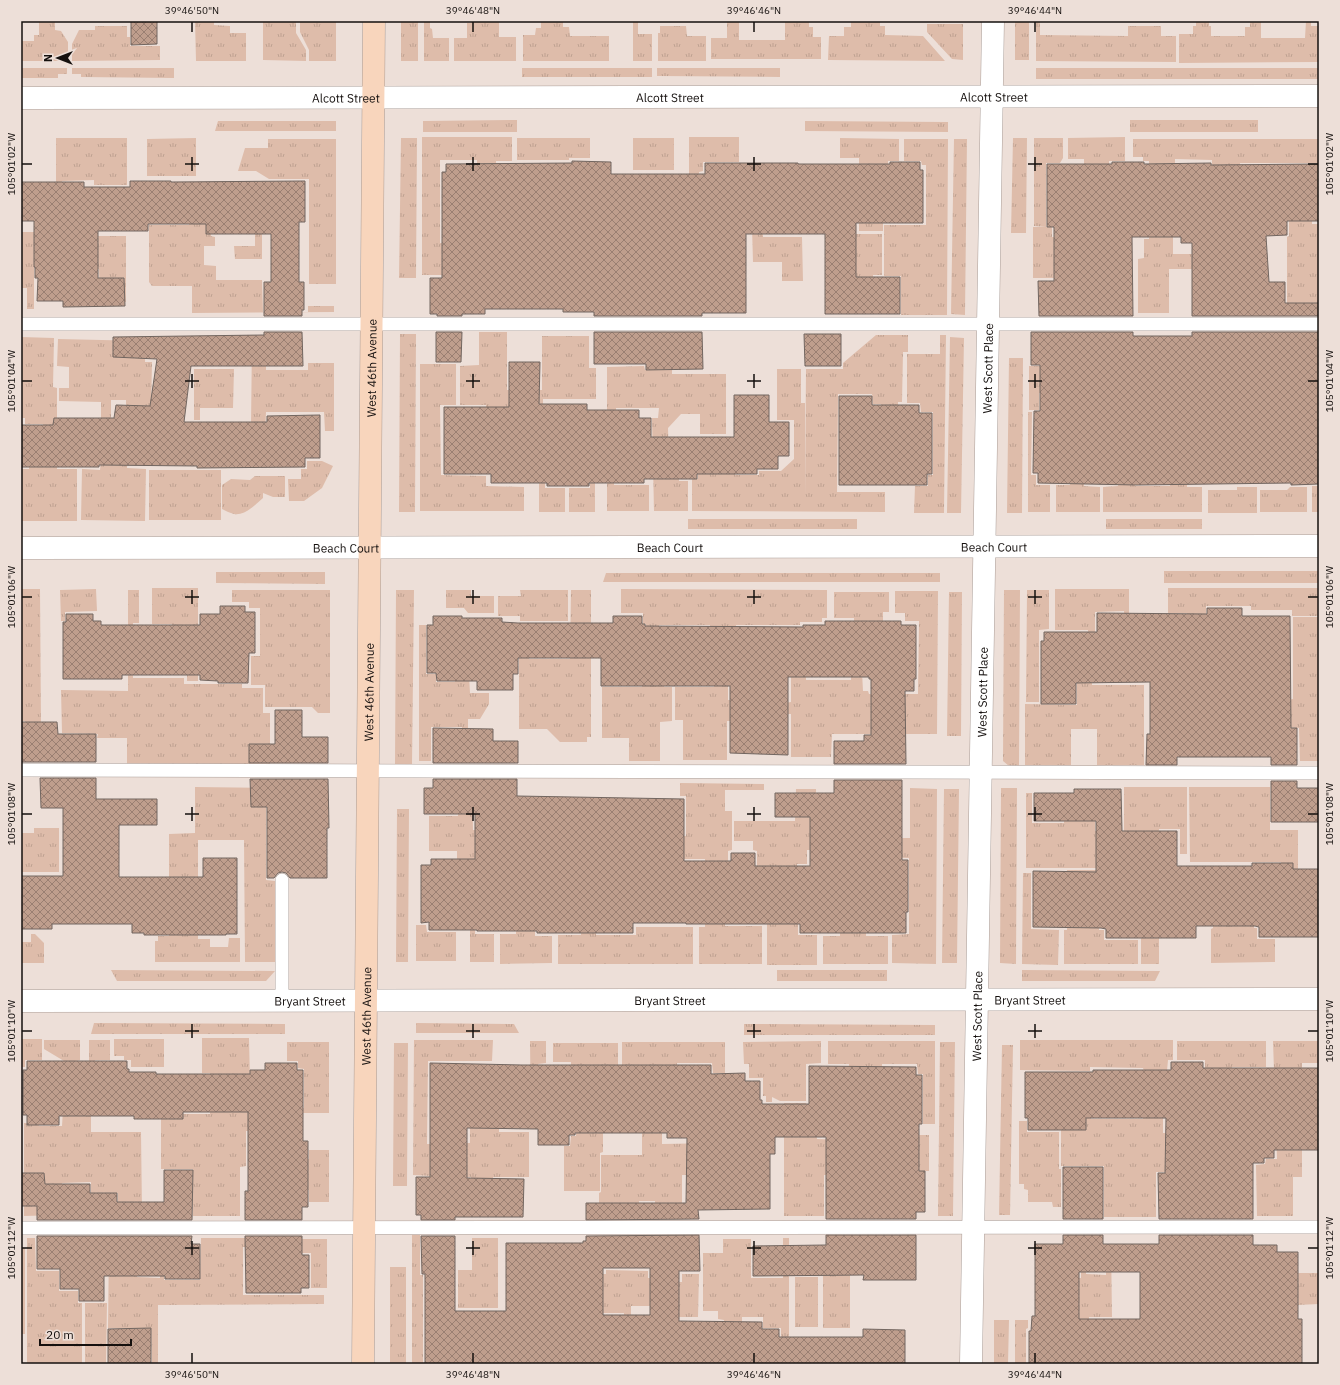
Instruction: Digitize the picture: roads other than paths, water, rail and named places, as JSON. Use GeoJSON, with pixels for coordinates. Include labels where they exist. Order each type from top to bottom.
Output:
{"type":"FeatureCollection","features":[{"type":"Feature","properties":{"kind":"street","name":"West 46th Avenue"},"geometry":{"type":"LineString","coordinates":[[363,1364],[374,21]]}},
{"type":"Feature","properties":{"kind":"street","name":"West Scott Place"},"geometry":{"type":"LineString","coordinates":[[971,1364],[993,21]]}},
{"type":"Feature","properties":{"kind":"street","name":"Alcott Street"},"geometry":{"type":"LineString","coordinates":[[21,98],[1319,96]]}},
{"type":"Feature","properties":{"kind":"street","name":"Beach Court"},"geometry":{"type":"LineString","coordinates":[[21,548],[1319,546]]}},
{"type":"Feature","properties":{"kind":"street","name":"Bryant Street"},"geometry":{"type":"LineString","coordinates":[[21,1001],[1319,999]]}},
{"type":"Feature","properties":{"kind":"lane"},"geometry":{"type":"LineString","coordinates":[[21,324],[1319,324]]}},
{"type":"Feature","properties":{"kind":"lane"},"geometry":{"type":"LineString","coordinates":[[21,770],[1319,773]]}},
{"type":"Feature","properties":{"kind":"lane"},"geometry":{"type":"LineString","coordinates":[[282,880],[282,1001]]}},
{"type":"Feature","properties":{"kind":"lane"},"geometry":{"type":"LineString","coordinates":[[21,1228],[1319,1226]]}}]}
